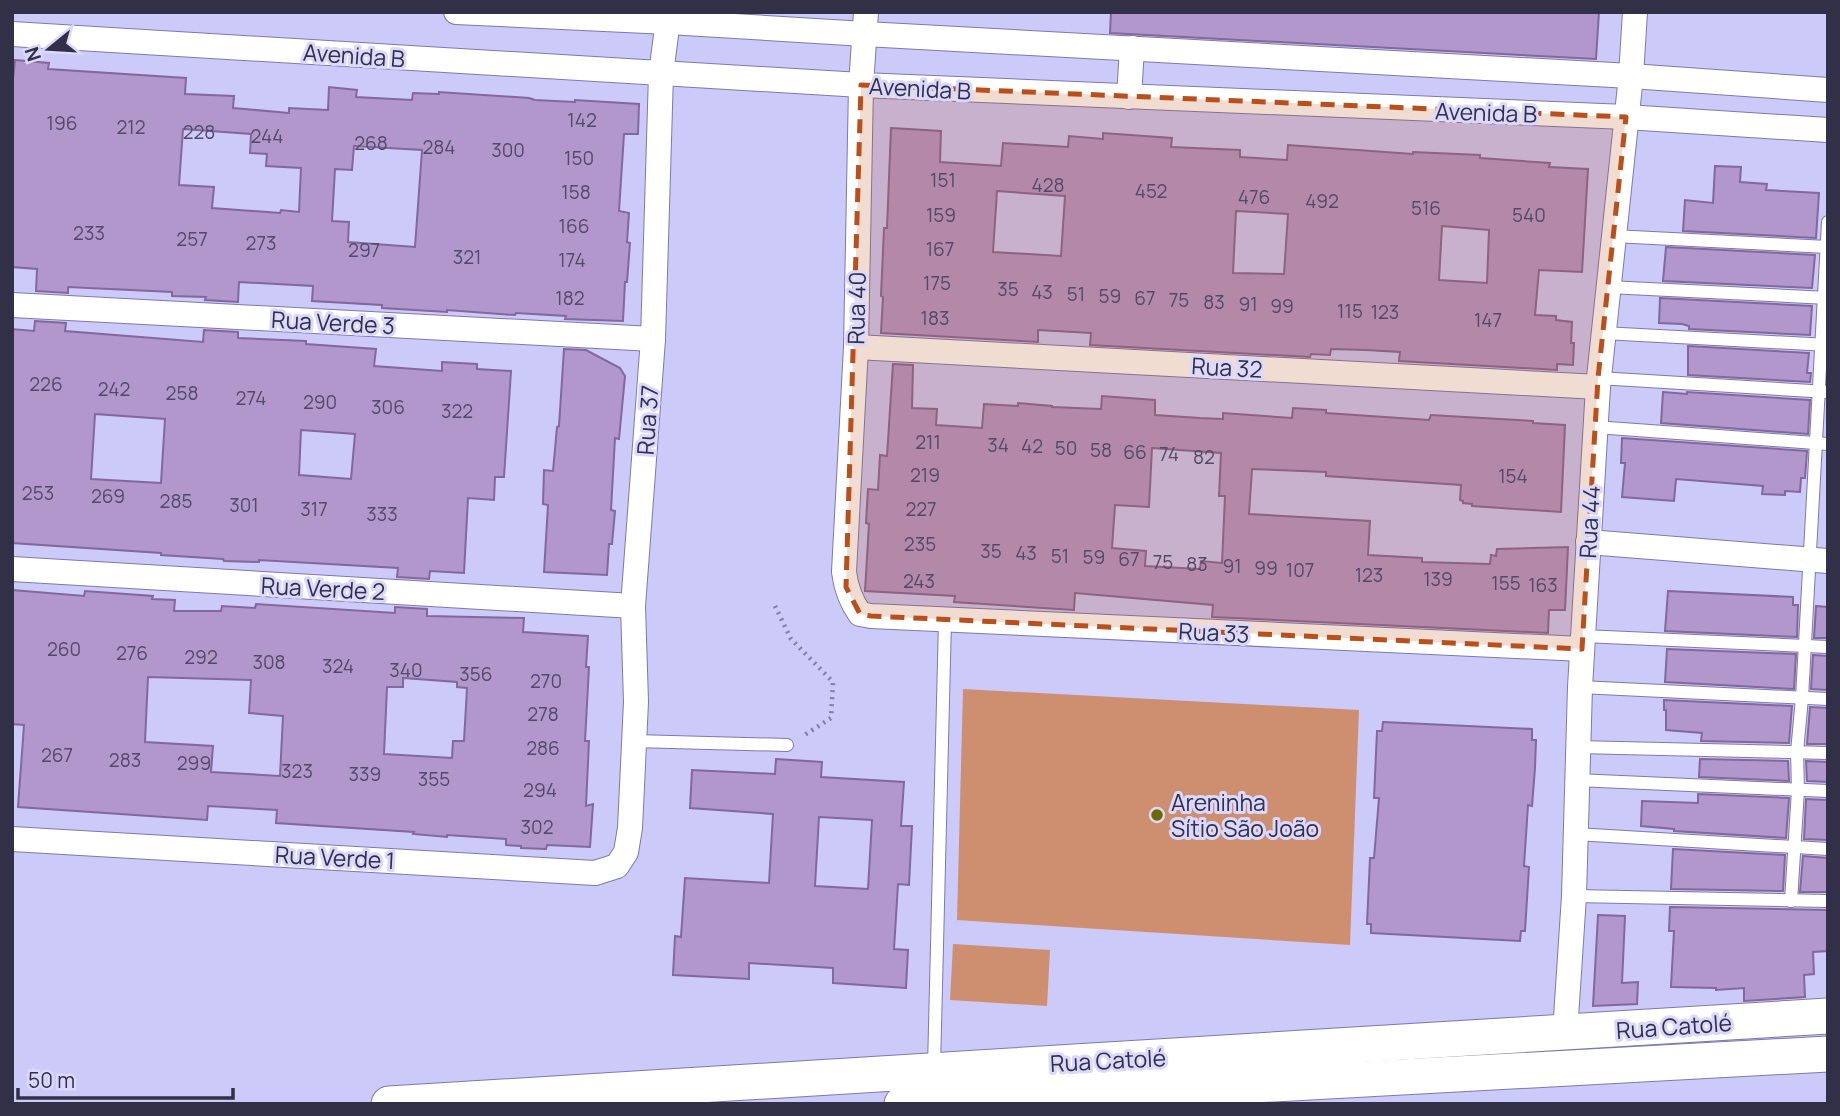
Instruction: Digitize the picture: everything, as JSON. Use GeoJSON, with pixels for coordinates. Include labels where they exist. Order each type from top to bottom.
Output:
{"type":"FeatureCollection","features":[{"type":"Feature","properties":{"kind":"street","name":"Avenida B"},"geometry":{"type":"LineString","coordinates":[[456,12],[865,23],[1132,48],[1631,76],[1828,90]]}},
{"type":"Feature","properties":{"kind":"street","name":"Rua 44"},"geometry":{"type":"LineString","coordinates":[[1565,1033],[1574,896],[1582,643],[1598,383],[1631,76],[1635,12]]}},
{"type":"Feature","properties":{"kind":"street","name":"Rua 37"},"geometry":{"type":"LineString","coordinates":[[630,828],[636,702],[633,606],[653,339],[661,74],[668,17]]}},
{"type":"Feature","properties":{"kind":"street","name":"Rua 40"},"geometry":{"type":"LineString","coordinates":[[852,602],[844,572],[856,347],[861,85],[865,23]]}},
{"type":"Feature","properties":{"kind":"street","name":"Avenida B"},"geometry":{"type":"LineString","coordinates":[[12,34],[861,85],[1626,117],[1828,130]]}},
{"type":"Feature","properties":{"kind":"street"},"geometry":{"type":"LineString","coordinates":[[1129,97],[1132,48]]}},
{"type":"Feature","properties":{"kind":"street","name":"Rua Verde 3"},"geometry":{"type":"LineString","coordinates":[[12,305],[653,339]]}},
{"type":"Feature","properties":{"kind":"street","name":"Rua 32"},"geometry":{"type":"LineString","coordinates":[[856,347],[1598,383]]}},
{"type":"Feature","properties":{"kind":"street"},"geometry":{"type":"LineString","coordinates":[[1588,542],[1819,560]]}},
{"type":"Feature","properties":{"kind":"street","name":"Rua Verde 2"},"geometry":{"type":"LineString","coordinates":[[12,569],[633,606]]}},
{"type":"Feature","properties":{"kind":"street","name":"Rua 33"},"geometry":{"type":"LineString","coordinates":[[852,602],[860,614],[872,616],[1582,643]]}},
{"type":"Feature","properties":{"kind":"street","name":"Rua Verde 1"},"geometry":{"type":"LineString","coordinates":[[12,839],[595,873],[617,866],[626,852],[630,828]]}},
{"type":"Feature","properties":{"kind":"street","name":"Rua Catolé"},"geometry":{"type":"LineString","coordinates":[[389,1104],[1828,1016]]}},
{"type":"Feature","properties":{"kind":"street","name":"Rua Catolé"},"geometry":{"type":"LineString","coordinates":[[902,1104],[1828,1054]]}},
{"type":"Feature","properties":{"kind":"lane"},"geometry":{"type":"LineString","coordinates":[[1791,901],[1798,790],[1797,751],[1805,646],[1819,560],[1828,222]]}},
{"type":"Feature","properties":{"kind":"lane"},"geometry":{"type":"LineString","coordinates":[[1614,236],[1827,247]]}},
{"type":"Feature","properties":{"kind":"lane"},"geometry":{"type":"LineString","coordinates":[[1608,287],[1826,298]]}},
{"type":"Feature","properties":{"kind":"lane"},"geometry":{"type":"LineString","coordinates":[[1603,333],[1825,345]]}},
{"type":"Feature","properties":{"kind":"lane"},"geometry":{"type":"LineString","coordinates":[[1598,383],[1823,392]]}},
{"type":"Feature","properties":{"kind":"lane"},"geometry":{"type":"LineString","coordinates":[[1595,427],[1822,444]]}},
{"type":"Feature","properties":{"kind":"lane"},"geometry":{"type":"LineString","coordinates":[[934,1071],[946,620]]}},
{"type":"Feature","properties":{"kind":"lane"},"geometry":{"type":"LineString","coordinates":[[1582,643],[1828,647]]}},
{"type":"Feature","properties":{"kind":"lane"},"geometry":{"type":"LineString","coordinates":[[1580,687],[1828,699]]}},
{"type":"Feature","properties":{"kind":"lane"},"geometry":{"type":"LineString","coordinates":[[634,741],[787,745]]}},
{"type":"Feature","properties":{"kind":"lane"},"geometry":{"type":"LineString","coordinates":[[1577,747],[1828,753]]}},
{"type":"Feature","properties":{"kind":"lane"},"geometry":{"type":"LineString","coordinates":[[1576,780],[1828,792]]}},
{"type":"Feature","properties":{"kind":"lane"},"geometry":{"type":"LineString","coordinates":[[1574,834],[1828,849]]}},
{"type":"Feature","properties":{"kind":"lane"},"geometry":{"type":"LineString","coordinates":[[1574,896],[1828,901]]}},
{"type":"Feature","properties":{"kind":"path"},"geometry":{"type":"LineString","coordinates":[[775,606],[791,639],[833,682],[831,718],[787,745]]}},
{"type":"Feature","properties":{"kind":"highlighted area"},"geometry":{"type":"Polygon","coordinates":[[[861,85],[1626,117],[1598,378],[1582,649],[871,616],[860,614],[846,587],[861,85]]]}},
{"type":"Feature","properties":{"kind":"shaded area","name":"Areninha Sítio São João"},"geometry":{"type":"Polygon","coordinates":[[[963,689],[1359,710],[1350,945],[957,920],[963,689]]]}},
{"type":"Feature","properties":{"kind":"shaded area"},"geometry":{"type":"Polygon","coordinates":[[[953,944],[1050,950],[1047,1006],[950,1000],[953,944]]]}},
{"type":"Feature","properties":{"kind":"building"},"geometry":{"type":"Polygon","coordinates":[[[1111,12],[1599,12],[1596,59],[1110,33],[1111,12]]]}},
{"type":"Feature","properties":{"kind":"building"},"geometry":{"type":"Polygon","coordinates":[[[15,60],[49,63],[48,69],[186,78],[185,94],[234,96],[233,108],[289,113],[289,108],[328,110],[329,87],[357,90],[356,97],[412,100],[413,93],[439,92],[535,100],[639,104],[638,134],[624,134],[619,211],[629,213],[627,242],[630,243],[623,321],[565,319],[566,316],[516,313],[382,308],[382,305],[312,301],[313,286],[239,282],[238,302],[172,296],[172,292],[68,287],[68,293],[36,291],[37,269],[12,267],[12,89],[15,60]],[[183,129],[179,185],[214,187],[212,208],[299,212],[301,168],[266,166],[267,154],[250,153],[251,134],[183,129]],[[354,146],[352,170],[335,169],[332,221],[349,222],[348,242],[415,247],[422,150],[354,146]]]}},
{"type":"Feature","properties":{"kind":"building"},"geometry":{"type":"Polygon","coordinates":[[[891,128],[941,131],[940,162],[1001,166],[1003,143],[1068,147],[1069,136],[1103,139],[1103,133],[1172,138],[1171,147],[1240,150],[1240,157],[1287,160],[1288,145],[1413,154],[1480,155],[1480,158],[1550,163],[1549,167],[1588,169],[1582,272],[1539,270],[1535,315],[1556,316],[1556,320],[1572,322],[1573,365],[1557,364],[1557,370],[1399,361],[1400,352],[1366,350],[1331,349],[1330,355],[1311,354],[1310,357],[1090,345],[1091,333],[1038,330],[1038,342],[881,333],[884,228],[887,228],[891,128]],[[997,191],[993,252],[1061,256],[1065,196],[997,191]],[[1236,211],[1233,273],[1284,274],[1288,214],[1236,211]],[[1442,226],[1439,280],[1487,283],[1489,230],[1442,226]]]}},
{"type":"Feature","properties":{"kind":"building"},"geometry":{"type":"Polygon","coordinates":[[[1715,166],[1741,167],[1740,182],[1767,184],[1766,190],[1819,193],[1816,238],[1683,231],[1685,200],[1713,203],[1715,166]]]}},
{"type":"Feature","properties":{"kind":"building"},"geometry":{"type":"Polygon","coordinates":[[[1666,247],[1815,255],[1812,288],[1663,281],[1666,247]]]}},
{"type":"Feature","properties":{"kind":"building"},"geometry":{"type":"Polygon","coordinates":[[[1660,298],[1812,306],[1810,335],[1689,329],[1689,326],[1682,324],[1659,323],[1660,298]]]}},
{"type":"Feature","properties":{"kind":"building"},"geometry":{"type":"Polygon","coordinates":[[[35,321],[66,323],[65,331],[203,342],[204,330],[238,332],[238,338],[306,341],[306,344],[376,349],[374,366],[442,371],[442,362],[477,364],[477,369],[511,371],[504,477],[495,477],[494,500],[468,498],[464,573],[430,571],[429,579],[397,577],[398,568],[259,560],[224,561],[161,553],[12,543],[12,329],[34,331],[35,321]],[[95,414],[91,479],[161,483],[165,419],[95,414]],[[301,430],[299,475],[351,479],[355,434],[301,430]]]}},
{"type":"Feature","properties":{"kind":"building"},"geometry":{"type":"Polygon","coordinates":[[[1688,346],[1809,353],[1807,373],[1811,373],[1810,382],[1688,375],[1688,346]]]}},
{"type":"Feature","properties":{"kind":"building"},"geometry":{"type":"Polygon","coordinates":[[[564,349],[586,350],[620,368],[625,376],[619,439],[615,438],[611,510],[615,511],[607,575],[544,572],[548,505],[543,504],[544,470],[553,471],[564,349]]]}},
{"type":"Feature","properties":{"kind":"building"},"geometry":{"type":"Polygon","coordinates":[[[893,364],[913,365],[912,408],[937,409],[936,425],[982,428],[984,404],[1018,406],[1018,403],[1101,409],[1102,396],[1155,400],[1155,415],[1200,418],[1223,419],[1223,413],[1292,418],[1293,408],[1429,420],[1431,415],[1565,425],[1561,512],[1472,506],[1460,500],[1461,485],[1326,476],[1326,472],[1252,469],[1249,514],[1370,521],[1368,555],[1422,558],[1422,562],[1490,564],[1491,555],[1496,556],[1497,549],[1568,547],[1565,610],[1549,610],[1548,633],[1212,617],[1213,605],[1075,593],[1074,610],[954,602],[955,596],[865,591],[868,489],[878,490],[880,455],[887,456],[893,364]],[[1152,448],[1149,507],[1115,505],[1112,548],[1146,551],[1145,566],[1200,569],[1201,561],[1222,563],[1225,496],[1219,496],[1221,453],[1152,448]]]}},
{"type":"Feature","properties":{"kind":"building"},"geometry":{"type":"Polygon","coordinates":[[[1663,392],[1810,400],[1808,434],[1661,423],[1663,392]]]}},
{"type":"Feature","properties":{"kind":"building"},"geometry":{"type":"Polygon","coordinates":[[[1622,438],[1807,451],[1805,478],[1801,478],[1800,492],[1785,491],[1785,495],[1762,494],[1763,486],[1676,479],[1674,501],[1622,497],[1625,463],[1621,463],[1622,438]]]}},
{"type":"Feature","properties":{"kind":"building"},"geometry":{"type":"Polygon","coordinates":[[[12,590],[84,596],[85,591],[153,596],[152,599],[175,600],[174,611],[221,611],[222,606],[255,608],[256,604],[395,613],[395,607],[427,609],[427,616],[524,618],[523,632],[588,636],[585,741],[589,741],[586,806],[593,804],[590,847],[547,845],[546,849],[521,848],[506,845],[506,839],[276,823],[277,810],[208,806],[207,820],[18,807],[24,725],[12,724],[12,590]],[[148,677],[145,742],[213,746],[211,772],[280,776],[283,716],[249,713],[251,680],[148,677]],[[403,678],[403,687],[387,687],[384,754],[452,758],[453,741],[464,741],[467,688],[457,687],[457,682],[403,678]]]}},
{"type":"Feature","properties":{"kind":"building"},"geometry":{"type":"Polygon","coordinates":[[[1668,591],[1793,597],[1793,605],[1798,605],[1797,637],[1665,631],[1668,591]]]}},
{"type":"Feature","properties":{"kind":"building"},"geometry":{"type":"Polygon","coordinates":[[[1816,606],[1828,607],[1828,638],[1814,638],[1816,606]]]}},
{"type":"Feature","properties":{"kind":"building"},"geometry":{"type":"Polygon","coordinates":[[[1667,649],[1796,654],[1794,689],[1665,682],[1667,649]]]}},
{"type":"Feature","properties":{"kind":"building"},"geometry":{"type":"Polygon","coordinates":[[[1813,655],[1828,656],[1828,690],[1811,689],[1813,655]]]}},
{"type":"Feature","properties":{"kind":"building"},"geometry":{"type":"Polygon","coordinates":[[[1664,700],[1792,706],[1789,743],[1701,741],[1702,733],[1666,730],[1664,700]]]}},
{"type":"Feature","properties":{"kind":"building"},"geometry":{"type":"Polygon","coordinates":[[[1810,707],[1828,708],[1828,744],[1807,744],[1810,707]]]}},
{"type":"Feature","properties":{"kind":"building"},"geometry":{"type":"Polygon","coordinates":[[[1383,722],[1532,729],[1532,740],[1536,740],[1535,768],[1532,806],[1528,805],[1524,866],[1529,867],[1525,931],[1521,931],[1520,941],[1371,933],[1371,924],[1367,924],[1370,858],[1374,858],[1379,798],[1374,798],[1377,731],[1382,731],[1383,722]]]}},
{"type":"Feature","properties":{"kind":"building"},"geometry":{"type":"Polygon","coordinates":[[[776,759],[822,762],[821,777],[904,782],[901,826],[912,826],[909,885],[898,884],[894,949],[908,950],[906,988],[833,983],[833,968],[749,963],[749,979],[673,975],[675,936],[681,937],[685,878],[769,883],[773,814],[690,808],[692,770],[775,774],[776,759]],[[819,817],[815,886],[868,889],[872,820],[819,817]]]}},
{"type":"Feature","properties":{"kind":"building"},"geometry":{"type":"Polygon","coordinates":[[[1700,759],[1788,761],[1789,781],[1699,777],[1700,759]]]}},
{"type":"Feature","properties":{"kind":"building"},"geometry":{"type":"Polygon","coordinates":[[[1806,761],[1828,762],[1828,782],[1807,781],[1806,761]]]}},
{"type":"Feature","properties":{"kind":"building"},"geometry":{"type":"Polygon","coordinates":[[[1698,794],[1789,798],[1786,838],[1674,831],[1641,826],[1642,801],[1698,803],[1698,794]]]}},
{"type":"Feature","properties":{"kind":"building"},"geometry":{"type":"Polygon","coordinates":[[[1806,799],[1828,800],[1828,840],[1804,839],[1806,799]]]}},
{"type":"Feature","properties":{"kind":"building"},"geometry":{"type":"Polygon","coordinates":[[[1673,849],[1785,855],[1783,891],[1671,889],[1673,849]]]}},
{"type":"Feature","properties":{"kind":"building"},"geometry":{"type":"Polygon","coordinates":[[[1803,856],[1828,858],[1828,892],[1800,892],[1803,856]]]}},
{"type":"Feature","properties":{"kind":"building"},"geometry":{"type":"Polygon","coordinates":[[[1670,907],[1828,910],[1828,951],[1813,952],[1814,974],[1804,975],[1805,997],[1744,1001],[1744,988],[1716,990],[1671,987],[1674,931],[1669,931],[1670,907]]]}},
{"type":"Feature","properties":{"kind":"building"},"geometry":{"type":"Polygon","coordinates":[[[1598,915],[1625,916],[1622,983],[1638,982],[1637,1004],[1593,1006],[1598,915]]]}},
{"type":"Feature","properties":{"kind":"place","name":"Areninha Sítio São João"},"geometry":{"type":"Point","coordinates":[1157,815]}}]}
